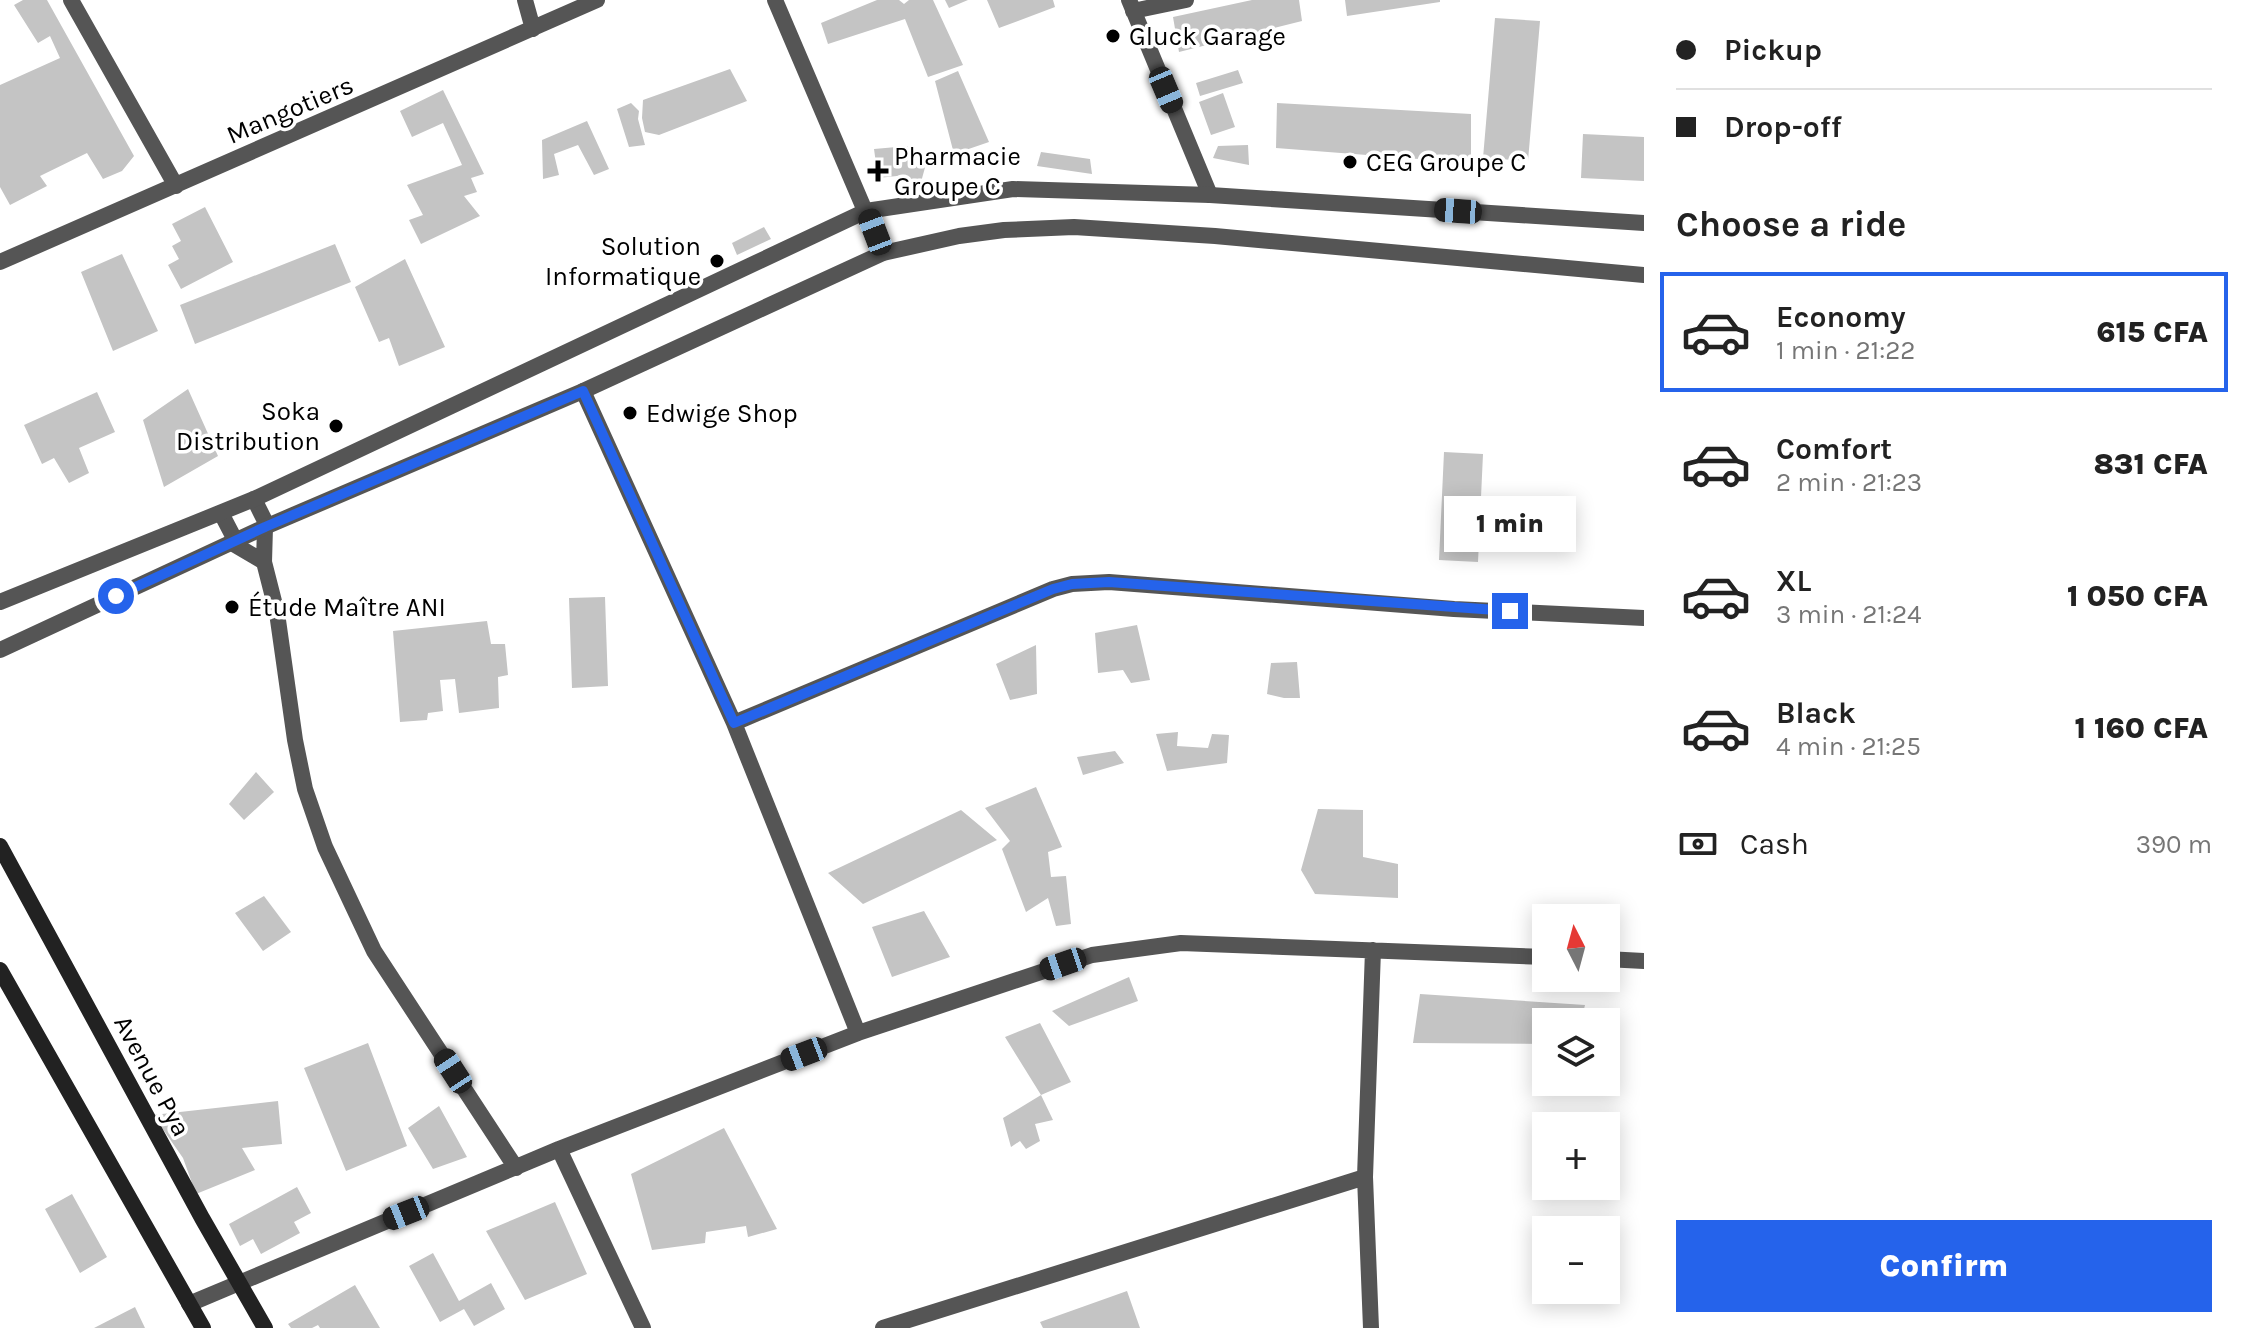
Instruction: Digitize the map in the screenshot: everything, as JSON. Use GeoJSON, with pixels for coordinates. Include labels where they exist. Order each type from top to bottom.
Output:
{"type":"FeatureCollection","features":[{"type":"Feature","properties":{"kind":"main road","name":"Avenue Pya"},"geometry":{"type":"LineString","coordinates":[[0,846],[265,1328]]}},
{"type":"Feature","properties":{"kind":"main road"},"geometry":{"type":"LineString","coordinates":[[0,970],[203,1328]]}},
{"type":"Feature","properties":{"kind":"street"},"geometry":{"type":"LineString","coordinates":[[71,0],[176,186]]}},
{"type":"Feature","properties":{"kind":"street"},"geometry":{"type":"LineString","coordinates":[[525,0],[533,29]]}},
{"type":"Feature","properties":{"kind":"street","name":"Mangotiers"},"geometry":{"type":"LineString","coordinates":[[1,259],[176,186],[597,0]]}},
{"type":"Feature","properties":{"kind":"street"},"geometry":{"type":"LineString","coordinates":[[775,0],[883,253]]}},
{"type":"Feature","properties":{"kind":"street"},"geometry":{"type":"LineString","coordinates":[[1186,0],[1131,6],[1210,195]]}},
{"type":"Feature","properties":{"kind":"street"},"geometry":{"type":"LineString","coordinates":[[0,602],[254,499],[866,211],[1013,189],[1210,195],[1644,223]]}},
{"type":"Feature","properties":{"kind":"street"},"geometry":{"type":"LineString","coordinates":[[0,650],[265,527],[583,391],[883,253],[959,236],[1004,230],[1074,227],[1215,236],[1644,275]]}},
{"type":"Feature","properties":{"kind":"street"},"geometry":{"type":"LineString","coordinates":[[583,391],[734,723],[858,1033]]}},
{"type":"Feature","properties":{"kind":"street"},"geometry":{"type":"LineString","coordinates":[[254,499],[267,525],[264,562],[277,613],[295,740],[305,789],[325,847],[374,951],[516,1168]]}},
{"type":"Feature","properties":{"kind":"street"},"geometry":{"type":"LineString","coordinates":[[221,513],[234,538],[232,543]]}},
{"type":"Feature","properties":{"kind":"street"},"geometry":{"type":"LineString","coordinates":[[232,543],[264,562]]}},
{"type":"Feature","properties":{"kind":"street"},"geometry":{"type":"LineString","coordinates":[[734,723],[1053,589],[1072,584],[1109,582],[1454,609],[1644,618]]}},
{"type":"Feature","properties":{"kind":"street"},"geometry":{"type":"LineString","coordinates":[[189,1304],[559,1149],[858,1033],[1092,955],[1181,943],[1532,956]]}},
{"type":"Feature","properties":{"kind":"street"},"geometry":{"type":"LineString","coordinates":[[1371,1328],[1365,1177],[1373,950]]}},
{"type":"Feature","properties":{"kind":"street"},"geometry":{"type":"LineString","coordinates":[[1620,960],[1644,961]]}},
{"type":"Feature","properties":{"kind":"street"},"geometry":{"type":"LineString","coordinates":[[559,1149],[643,1328]]}},
{"type":"Feature","properties":{"kind":"street"},"geometry":{"type":"LineString","coordinates":[[883,1328],[1365,1177]]}},
{"type":"Feature","properties":{"kind":"building"},"geometry":{"type":"Polygon","coordinates":[[[23,0],[47,0],[134,156],[122,171],[103,179],[87,153],[40,176],[47,186],[10,205],[0,187],[0,85],[60,58],[50,36],[38,43],[14,5],[23,0]]]}},
{"type":"Feature","properties":{"kind":"building"},"geometry":{"type":"Polygon","coordinates":[[[877,0],[899,0],[904,4],[909,0],[933,0],[963,65],[928,77],[905,19],[828,44],[821,23],[877,0]]]}},
{"type":"Feature","properties":{"kind":"building"},"geometry":{"type":"Polygon","coordinates":[[[945,0],[968,0],[949,8],[945,0]]]}},
{"type":"Feature","properties":{"kind":"building"},"geometry":{"type":"Polygon","coordinates":[[[987,0],[1053,0],[1055,7],[999,28],[987,0]]]}},
{"type":"Feature","properties":{"kind":"building"},"geometry":{"type":"Polygon","coordinates":[[[1252,0],[1299,0],[1302,21],[1179,52],[1173,17],[1252,0]]]}},
{"type":"Feature","properties":{"kind":"building"},"geometry":{"type":"Polygon","coordinates":[[[1345,0],[1440,0],[1440,2],[1347,16],[1345,0]]]}},
{"type":"Feature","properties":{"kind":"building"},"geometry":{"type":"Polygon","coordinates":[[[1495,18],[1540,21],[1528,161],[1483,158],[1495,18]]]}},
{"type":"Feature","properties":{"kind":"building"},"geometry":{"type":"Polygon","coordinates":[[[730,69],[747,101],[659,135],[645,132],[643,100],[730,69]]]}},
{"type":"Feature","properties":{"kind":"building"},"geometry":{"type":"Polygon","coordinates":[[[1238,70],[1243,83],[1200,96],[1196,83],[1238,70]]]}},
{"type":"Feature","properties":{"kind":"building"},"geometry":{"type":"Polygon","coordinates":[[[958,71],[989,142],[954,154],[935,81],[958,71]]]}},
{"type":"Feature","properties":{"kind":"building"},"geometry":{"type":"Polygon","coordinates":[[[443,90],[484,174],[471,178],[477,192],[464,196],[480,216],[421,244],[409,220],[423,215],[407,185],[462,165],[443,123],[412,137],[400,111],[443,90]]]}},
{"type":"Feature","properties":{"kind":"building"},"geometry":{"type":"Polygon","coordinates":[[[1223,93],[1235,127],[1211,135],[1199,102],[1223,93]]]}},
{"type":"Feature","properties":{"kind":"building"},"geometry":{"type":"Polygon","coordinates":[[[631,103],[639,111],[645,145],[629,147],[617,109],[631,103]]]}},
{"type":"Feature","properties":{"kind":"building"},"geometry":{"type":"Polygon","coordinates":[[[1277,103],[1471,114],[1471,163],[1276,148],[1277,103]]]}},
{"type":"Feature","properties":{"kind":"building"},"geometry":{"type":"Polygon","coordinates":[[[587,121],[609,169],[594,175],[578,145],[554,154],[559,175],[543,179],[542,140],[587,121]]]}},
{"type":"Feature","properties":{"kind":"building"},"geometry":{"type":"Polygon","coordinates":[[[1583,134],[1644,137],[1644,181],[1581,178],[1583,134]]]}},
{"type":"Feature","properties":{"kind":"building"},"geometry":{"type":"Polygon","coordinates":[[[1248,145],[1249,165],[1213,158],[1218,146],[1248,145]]]}},
{"type":"Feature","properties":{"kind":"building"},"geometry":{"type":"Polygon","coordinates":[[[908,146],[926,164],[921,182],[902,184],[897,176],[878,178],[874,149],[908,146]]]}},
{"type":"Feature","properties":{"kind":"building"},"geometry":{"type":"Polygon","coordinates":[[[1041,152],[1090,159],[1092,174],[1037,166],[1041,152]]]}},
{"type":"Feature","properties":{"kind":"building"},"geometry":{"type":"Polygon","coordinates":[[[205,207],[233,262],[181,289],[168,265],[179,259],[172,246],[181,241],[172,224],[205,207]]]}},
{"type":"Feature","properties":{"kind":"building"},"geometry":{"type":"Polygon","coordinates":[[[764,227],[771,239],[737,255],[732,243],[764,227]]]}},
{"type":"Feature","properties":{"kind":"building"},"geometry":{"type":"Polygon","coordinates":[[[335,244],[351,282],[195,344],[180,305],[335,244]]]}},
{"type":"Feature","properties":{"kind":"building"},"geometry":{"type":"Polygon","coordinates":[[[122,254],[158,331],[113,351],[81,272],[122,254]]]}},
{"type":"Feature","properties":{"kind":"building"},"geometry":{"type":"Polygon","coordinates":[[[405,259],[445,347],[399,366],[389,338],[379,342],[355,287],[405,259]]]}},
{"type":"Feature","properties":{"kind":"building"},"geometry":{"type":"Polygon","coordinates":[[[188,389],[218,456],[164,487],[143,420],[188,389]]]}},
{"type":"Feature","properties":{"kind":"building"},"geometry":{"type":"Polygon","coordinates":[[[97,392],[115,432],[79,448],[89,473],[69,483],[54,458],[42,464],[24,425],[97,392]]]}},
{"type":"Feature","properties":{"kind":"building"},"geometry":{"type":"Polygon","coordinates":[[[1444,452],[1483,454],[1478,562],[1439,560],[1444,452]]]}},
{"type":"Feature","properties":{"kind":"building"},"geometry":{"type":"Polygon","coordinates":[[[605,597],[608,686],[572,688],[569,598],[605,597]]]}},
{"type":"Feature","properties":{"kind":"building"},"geometry":{"type":"Polygon","coordinates":[[[487,621],[491,644],[505,644],[508,675],[498,677],[499,708],[459,713],[455,679],[440,680],[443,711],[428,713],[427,720],[400,722],[393,631],[487,621]]]}},
{"type":"Feature","properties":{"kind":"building"},"geometry":{"type":"Polygon","coordinates":[[[1137,625],[1150,680],[1131,683],[1123,670],[1098,673],[1095,633],[1137,625]]]}},
{"type":"Feature","properties":{"kind":"building"},"geometry":{"type":"Polygon","coordinates":[[[1036,645],[1037,694],[1010,700],[996,664],[1036,645]]]}},
{"type":"Feature","properties":{"kind":"building"},"geometry":{"type":"Polygon","coordinates":[[[1297,662],[1300,698],[1267,694],[1271,663],[1297,662]]]}},
{"type":"Feature","properties":{"kind":"building"},"geometry":{"type":"Polygon","coordinates":[[[1178,732],[1177,746],[1208,748],[1212,734],[1229,735],[1227,763],[1167,771],[1156,734],[1178,732]]]}},
{"type":"Feature","properties":{"kind":"building"},"geometry":{"type":"Polygon","coordinates":[[[1115,751],[1124,763],[1083,775],[1077,757],[1115,751]]]}},
{"type":"Feature","properties":{"kind":"building"},"geometry":{"type":"Polygon","coordinates":[[[256,772],[274,792],[244,820],[229,804],[256,772]]]}},
{"type":"Feature","properties":{"kind":"building"},"geometry":{"type":"Polygon","coordinates":[[[1036,787],[1062,847],[1048,852],[1051,877],[1066,876],[1071,924],[1056,926],[1048,898],[1026,912],[1002,849],[1010,841],[985,808],[1036,787]]]}},
{"type":"Feature","properties":{"kind":"building"},"geometry":{"type":"Polygon","coordinates":[[[1318,809],[1363,810],[1363,857],[1398,864],[1398,898],[1315,894],[1301,870],[1318,809]]]}},
{"type":"Feature","properties":{"kind":"building"},"geometry":{"type":"Polygon","coordinates":[[[961,810],[997,840],[863,904],[828,873],[961,810]]]}},
{"type":"Feature","properties":{"kind":"building"},"geometry":{"type":"Polygon","coordinates":[[[264,896],[291,932],[263,951],[235,913],[264,896]]]}},
{"type":"Feature","properties":{"kind":"building"},"geometry":{"type":"Polygon","coordinates":[[[924,911],[950,957],[892,977],[872,927],[924,911]]]}},
{"type":"Feature","properties":{"kind":"building"},"geometry":{"type":"Polygon","coordinates":[[[1129,977],[1138,1001],[1069,1026],[1052,1011],[1129,977]]]}},
{"type":"Feature","properties":{"kind":"building"},"geometry":{"type":"Polygon","coordinates":[[[1420,994],[1585,1005],[1584,1008],[1532,1008],[1532,1044],[1413,1043],[1420,994]]]}},
{"type":"Feature","properties":{"kind":"building"},"geometry":{"type":"Polygon","coordinates":[[[1040,1023],[1071,1082],[1041,1095],[1005,1037],[1040,1023]]]}},
{"type":"Feature","properties":{"kind":"building"},"geometry":{"type":"Polygon","coordinates":[[[368,1043],[407,1146],[346,1171],[304,1068],[368,1043]]]}},
{"type":"Feature","properties":{"kind":"building"},"geometry":{"type":"Polygon","coordinates":[[[1041,1095],[1053,1120],[1035,1124],[1040,1141],[1026,1149],[1020,1141],[1011,1147],[1003,1118],[1041,1095]]]}},
{"type":"Feature","properties":{"kind":"building"},"geometry":{"type":"Polygon","coordinates":[[[278,1101],[282,1144],[242,1148],[255,1170],[196,1194],[183,1158],[153,1115],[278,1101]]]}},
{"type":"Feature","properties":{"kind":"building"},"geometry":{"type":"Polygon","coordinates":[[[439,1106],[467,1157],[433,1169],[408,1128],[439,1106]]]}},
{"type":"Feature","properties":{"kind":"building"},"geometry":{"type":"Polygon","coordinates":[[[724,1128],[777,1229],[748,1237],[746,1226],[706,1232],[705,1243],[652,1250],[631,1174],[724,1128]]]}},
{"type":"Feature","properties":{"kind":"building"},"geometry":{"type":"Polygon","coordinates":[[[297,1187],[311,1213],[294,1222],[300,1233],[261,1254],[253,1239],[240,1246],[229,1224],[297,1187]]]}},
{"type":"Feature","properties":{"kind":"building"},"geometry":{"type":"Polygon","coordinates":[[[72,1194],[107,1257],[80,1273],[45,1209],[72,1194]]]}},
{"type":"Feature","properties":{"kind":"building"},"geometry":{"type":"Polygon","coordinates":[[[555,1202],[587,1274],[525,1300],[486,1231],[555,1202]]]}},
{"type":"Feature","properties":{"kind":"building"},"geometry":{"type":"Polygon","coordinates":[[[433,1253],[459,1301],[491,1283],[505,1309],[474,1326],[464,1309],[440,1322],[409,1266],[433,1253]]]}},
{"type":"Feature","properties":{"kind":"building"},"geometry":{"type":"Polygon","coordinates":[[[355,1285],[380,1328],[320,1328],[318,1325],[291,1328],[288,1324],[355,1285]]]}},
{"type":"Feature","properties":{"kind":"building"},"geometry":{"type":"Polygon","coordinates":[[[1127,1291],[1140,1328],[1043,1328],[1040,1322],[1127,1291]]]}},
{"type":"Feature","properties":{"kind":"building"},"geometry":{"type":"Polygon","coordinates":[[[135,1307],[145,1328],[94,1328],[135,1307]]]}},
{"type":"Feature","properties":{"kind":"place","name":"Gluck Garage"},"geometry":{"type":"Point","coordinates":[1113,36]}},
{"type":"Feature","properties":{"kind":"place","name":"CEG Groupe C"},"geometry":{"type":"Point","coordinates":[1350,162]}},
{"type":"Feature","properties":{"kind":"place","name":"Pharmacie Groupe C"},"geometry":{"type":"Point","coordinates":[878,171]}},
{"type":"Feature","properties":{"kind":"place","name":"Solution Informatique"},"geometry":{"type":"Point","coordinates":[717,261]}},
{"type":"Feature","properties":{"kind":"place","name":"Edwige Shop"},"geometry":{"type":"Point","coordinates":[630,413]}},
{"type":"Feature","properties":{"kind":"place","name":"Soka Distribution"},"geometry":{"type":"Point","coordinates":[336,426]}},
{"type":"Feature","properties":{"kind":"place","name":"Étude Maître ANI"},"geometry":{"type":"Point","coordinates":[232,607]}},
{"type":"Feature","properties":{"kind":"route"},"geometry":{"type":"LineString","coordinates":[[116,596],[265,527],[583,391],[734,723],[1053,589],[1072,584],[1109,582],[1510,611]]}}]}
